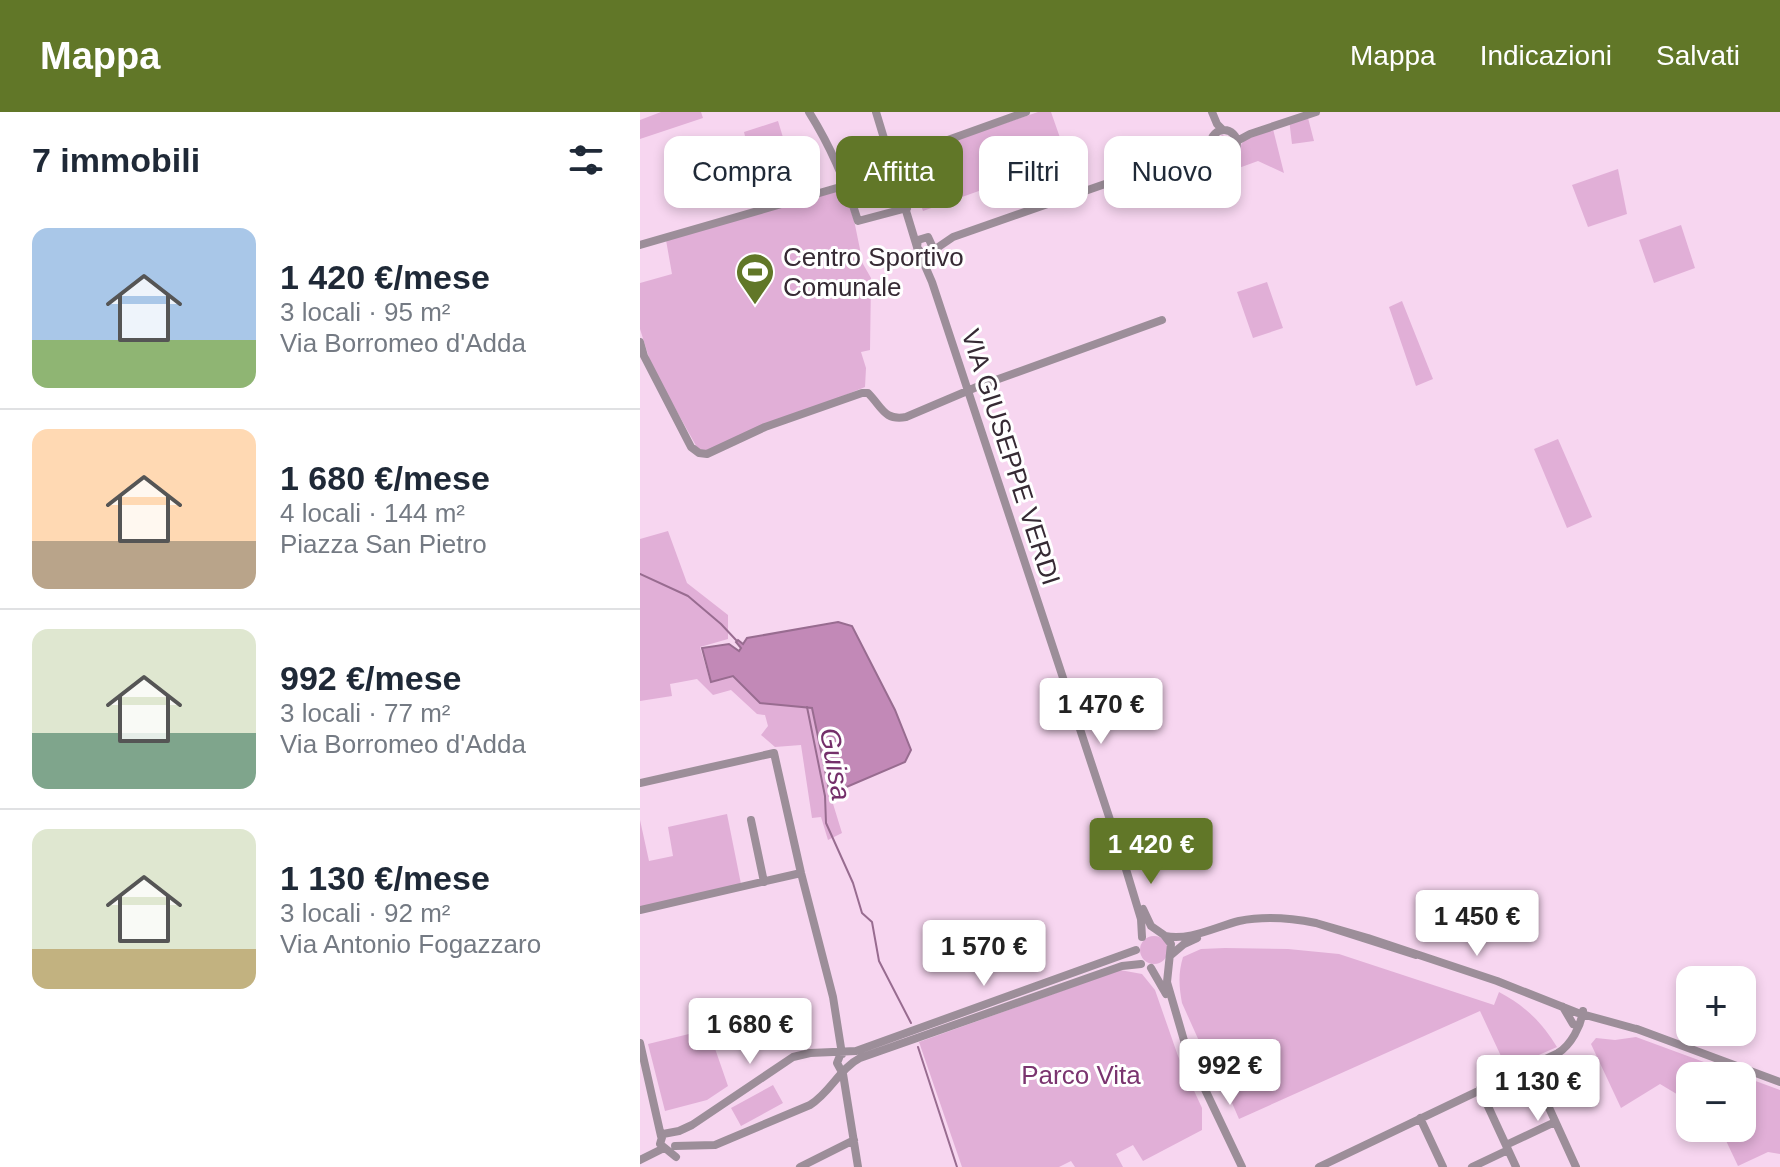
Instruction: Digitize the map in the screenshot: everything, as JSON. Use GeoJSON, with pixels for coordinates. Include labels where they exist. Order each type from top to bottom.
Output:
{"type":"FeatureCollection","features":[{"type":"Feature","properties":{"kind":"street"},"geometry":{"type":"LineString","coordinates":[[809,112],[836,162]]}},
{"type":"Feature","properties":{"kind":"street","name":"VIA GIUSEPPE VERDI"},"geometry":{"type":"LineString","coordinates":[[876,112],[884,136]]}},
{"type":"Feature","properties":{"kind":"street"},"geometry":{"type":"LineString","coordinates":[[959,136],[1026,112]]}},
{"type":"Feature","properties":{"kind":"street"},"geometry":{"type":"LineString","coordinates":[[1212,112],[1218,129],[1215,136]]}},
{"type":"Feature","properties":{"kind":"street"},"geometry":{"type":"LineString","coordinates":[[1241,136],[1316,112]]}},
{"type":"Feature","properties":{"kind":"street"},"geometry":{"type":"LineString","coordinates":[[1218,129],[1231,136]]}},
{"type":"Feature","properties":{"kind":"street"},"geometry":{"type":"LineString","coordinates":[[948,239],[928,237],[918,240],[918,250],[923,256],[948,239],[1104,184]]}},
{"type":"Feature","properties":{"kind":"street"},"geometry":{"type":"LineString","coordinates":[[640,245],[836,188]]}},
{"type":"Feature","properties":{"kind":"street"},"geometry":{"type":"LineString","coordinates":[[854,208],[858,221],[908,211]]}},
{"type":"Feature","properties":{"kind":"street","name":"VIA GIUSEPPE VERDI"},"geometry":{"type":"LineString","coordinates":[[907,208],[918,250],[969,391],[1122,856]]}},
{"type":"Feature","properties":{"kind":"street","name":"VIA GIUSEPPE VERDI"},"geometry":{"type":"LineString","coordinates":[[908,211],[928,237],[934,251],[932,282]]}},
{"type":"Feature","properties":{"kind":"street"},"geometry":{"type":"LineString","coordinates":[[640,342],[659,387],[691,447],[707,454],[765,427],[862,393],[868,393],[885,415],[896,419],[906,417],[1162,320]]}},
{"type":"Feature","properties":{"kind":"street"},"geometry":{"type":"LineString","coordinates":[[640,783],[774,753],[835,1008],[841,1053],[837,1063],[847,1069]]}},
{"type":"Feature","properties":{"kind":"street"},"geometry":{"type":"LineString","coordinates":[[751,820],[764,882]]}},
{"type":"Feature","properties":{"kind":"street"},"geometry":{"type":"LineString","coordinates":[[1122,856],[1147,920],[1171,944],[1167,982],[1190,1061]]}},
{"type":"Feature","properties":{"kind":"street"},"geometry":{"type":"LineString","coordinates":[[1122,856],[1141,919],[1142,937],[1136,950],[1141,964]]}},
{"type":"Feature","properties":{"kind":"street"},"geometry":{"type":"LineString","coordinates":[[640,910],[801,873]]}},
{"type":"Feature","properties":{"kind":"street"},"geometry":{"type":"LineString","coordinates":[[1142,937],[1160,934],[1186,937],[1238,922],[1263,919],[1316,923],[1526,992],[1580,1016],[1640,1030],[1780,1082]]}},
{"type":"Feature","properties":{"kind":"street"},"geometry":{"type":"LineString","coordinates":[[643,1158],[671,1149],[709,1146],[816,1101],[847,1069],[1122,966],[1161,966],[1190,941],[1263,919]]}},
{"type":"Feature","properties":{"kind":"street"},"geometry":{"type":"LineString","coordinates":[[643,1158],[665,1135],[692,1125],[788,1059],[810,1053],[841,1053],[869,1046],[1136,950]]}},
{"type":"Feature","properties":{"kind":"street"},"geometry":{"type":"LineString","coordinates":[[1151,968],[1165,991],[1190,1061],[1242,1167]]}},
{"type":"Feature","properties":{"kind":"street"},"geometry":{"type":"LineString","coordinates":[[1526,992],[1580,1016],[1640,1030]]}},
{"type":"Feature","properties":{"kind":"street"},"geometry":{"type":"LineString","coordinates":[[1322,1166],[1563,1050],[1580,1016]]}},
{"type":"Feature","properties":{"kind":"street"},"geometry":{"type":"LineString","coordinates":[[640,1043],[660,1125],[681,1167]]}},
{"type":"Feature","properties":{"kind":"street"},"geometry":{"type":"LineString","coordinates":[[1530,1066],[1576,1167]]}},
{"type":"Feature","properties":{"kind":"street"},"geometry":{"type":"LineString","coordinates":[[847,1069],[858,1167]]}},
{"type":"Feature","properties":{"kind":"street"},"geometry":{"type":"LineString","coordinates":[[1480,1089],[1516,1167]]}},
{"type":"Feature","properties":{"kind":"street"},"geometry":{"type":"LineString","coordinates":[[1420,1118],[1443,1167]]}},
{"type":"Feature","properties":{"kind":"street"},"geometry":{"type":"LineString","coordinates":[[1472,1167],[1555,1122]]}},
{"type":"Feature","properties":{"kind":"street"},"geometry":{"type":"LineString","coordinates":[[665,1135],[676,1140],[671,1149]]}},
{"type":"Feature","properties":{"kind":"street"},"geometry":{"type":"LineString","coordinates":[[800,1167],[854,1140]]}},
{"type":"Feature","properties":{"kind":"green space"},"geometry":{"type":"Polygon","coordinates":[[[661,112],[701,112],[703,118],[640,139],[640,120],[661,112]]]}},
{"type":"Feature","properties":{"kind":"green space"},"geometry":{"type":"Polygon","coordinates":[[[1038,112],[1051,112],[1059,136],[979,136],[979,191],[963,197],[963,137],[1038,112]]]}},
{"type":"Feature","properties":{"kind":"green space"},"geometry":{"type":"Polygon","coordinates":[[[1307,114],[1314,141],[1292,144],[1289,119],[1307,114]]]}},
{"type":"Feature","properties":{"kind":"green space"},"geometry":{"type":"Polygon","coordinates":[[[778,121],[783,136],[745,136],[744,132],[778,121]]]}},
{"type":"Feature","properties":{"kind":"green space"},"geometry":{"type":"Polygon","coordinates":[[[1273,129],[1284,173],[1258,161],[1241,167],[1241,145],[1245,139],[1273,129]]]}},
{"type":"Feature","properties":{"kind":"green space"},"geometry":{"type":"Polygon","coordinates":[[[1618,169],[1627,214],[1588,227],[1572,185],[1618,169]]]}},
{"type":"Feature","properties":{"kind":"green space","name":"Centro Sportivo Comunale"},"geometry":{"type":"Polygon","coordinates":[[[836,190],[836,208],[850,208],[863,264],[871,278],[870,350],[861,352],[866,368],[865,387],[708,451],[699,451],[652,367],[640,329],[640,283],[672,274],[666,240],[775,208],[820,208],[820,195],[836,190]]]}},
{"type":"Feature","properties":{"kind":"green space"},"geometry":{"type":"Polygon","coordinates":[[[1681,225],[1695,268],[1654,283],[1639,240],[1681,225]]]}},
{"type":"Feature","properties":{"kind":"green space"},"geometry":{"type":"Polygon","coordinates":[[[1267,282],[1283,328],[1253,338],[1237,292],[1267,282]]]}},
{"type":"Feature","properties":{"kind":"green space"},"geometry":{"type":"Polygon","coordinates":[[[1402,301],[1433,379],[1416,386],[1389,307],[1402,301]]]}},
{"type":"Feature","properties":{"kind":"green space"},"geometry":{"type":"Polygon","coordinates":[[[1558,439],[1592,517],[1567,528],[1534,449],[1558,439]]]}},
{"type":"Feature","properties":{"kind":"green space"},"geometry":{"type":"Polygon","coordinates":[[[668,531],[687,583],[728,615],[728,639],[700,647],[710,681],[733,676],[760,703],[812,708],[830,794],[842,833],[828,840],[821,817],[812,818],[801,745],[775,747],[761,735],[768,726],[765,715],[757,714],[731,690],[713,695],[697,679],[670,684],[672,696],[640,701],[640,539],[668,531]]]}},
{"type":"Feature","properties":{"kind":"green space"},"geometry":{"type":"Polygon","coordinates":[[[727,814],[741,884],[640,907],[640,820],[649,861],[673,856],[668,827],[727,814]]]}},
{"type":"Feature","properties":{"kind":"green space"},"geometry":{"type":"Polygon","coordinates":[[[1154,936],[1164,940],[1168,950],[1164,960],[1154,964],[1144,960],[1140,950],[1144,940],[1154,936]]]}},
{"type":"Feature","properties":{"kind":"green space"},"geometry":{"type":"Polygon","coordinates":[[[1201,949],[1339,954],[1494,1005],[1499,992],[1532,1015],[1557,1047],[1507,1069],[1480,1011],[1239,1119],[1226,1089],[1221,1090],[1182,1003],[1180,986],[1183,957],[1201,949]]]}},
{"type":"Feature","properties":{"kind":"green space","name":"Parco Vita"},"geometry":{"type":"Polygon","coordinates":[[[1120,970],[1142,974],[1155,990],[1178,1056],[1202,1108],[1202,1130],[1143,1161],[1133,1145],[1116,1154],[1123,1167],[1075,1167],[1071,1161],[1059,1167],[962,1167],[919,1042],[1120,970]]]}},
{"type":"Feature","properties":{"kind":"green space"},"geometry":{"type":"Polygon","coordinates":[[[703,1014],[728,1086],[707,1100],[665,1111],[648,1044],[693,1033],[691,1018],[703,1014]]]}},
{"type":"Feature","properties":{"kind":"green space"},"geometry":{"type":"Polygon","coordinates":[[[1636,1037],[1704,1062],[1676,1062],[1676,1094],[1660,1084],[1621,1108],[1591,1044],[1596,1038],[1615,1040],[1636,1037]]]}},
{"type":"Feature","properties":{"kind":"green space"},"geometry":{"type":"Polygon","coordinates":[[[1756,1081],[1780,1090],[1780,1154],[1768,1152],[1738,1166],[1727,1142],[1756,1142],[1756,1081]]]}},
{"type":"Feature","properties":{"kind":"green space"},"geometry":{"type":"Polygon","coordinates":[[[773,1085],[783,1103],[741,1126],[731,1108],[773,1085]]]}},
{"type":"Feature","properties":{"kind":"water"},"geometry":{"type":"Polygon","coordinates":[[[838,622],[852,626],[895,710],[911,750],[905,762],[830,794],[812,708],[760,703],[733,676],[711,682],[702,648],[729,644],[739,651],[738,640],[743,644],[747,638],[838,622]]]}},
{"type":"Feature","properties":{"kind":"waterway","name":"Guisa"},"geometry":{"type":"LineString","coordinates":[[640,574],[688,596],[736,640]]}},
{"type":"Feature","properties":{"kind":"waterway","name":"Guisa"},"geometry":{"type":"LineString","coordinates":[[807,707],[825,796],[826,823],[853,883],[862,913],[872,922],[879,961],[911,1023]]}},
{"type":"Feature","properties":{"kind":"waterway","name":"Guisa"},"geometry":{"type":"LineString","coordinates":[[918,1047],[957,1167]]}},
{"type":"Feature","properties":{"kind":"place","name":"Centro Sportivo Comunale"},"geometry":{"type":"Point","coordinates":[755,306]}}]}
